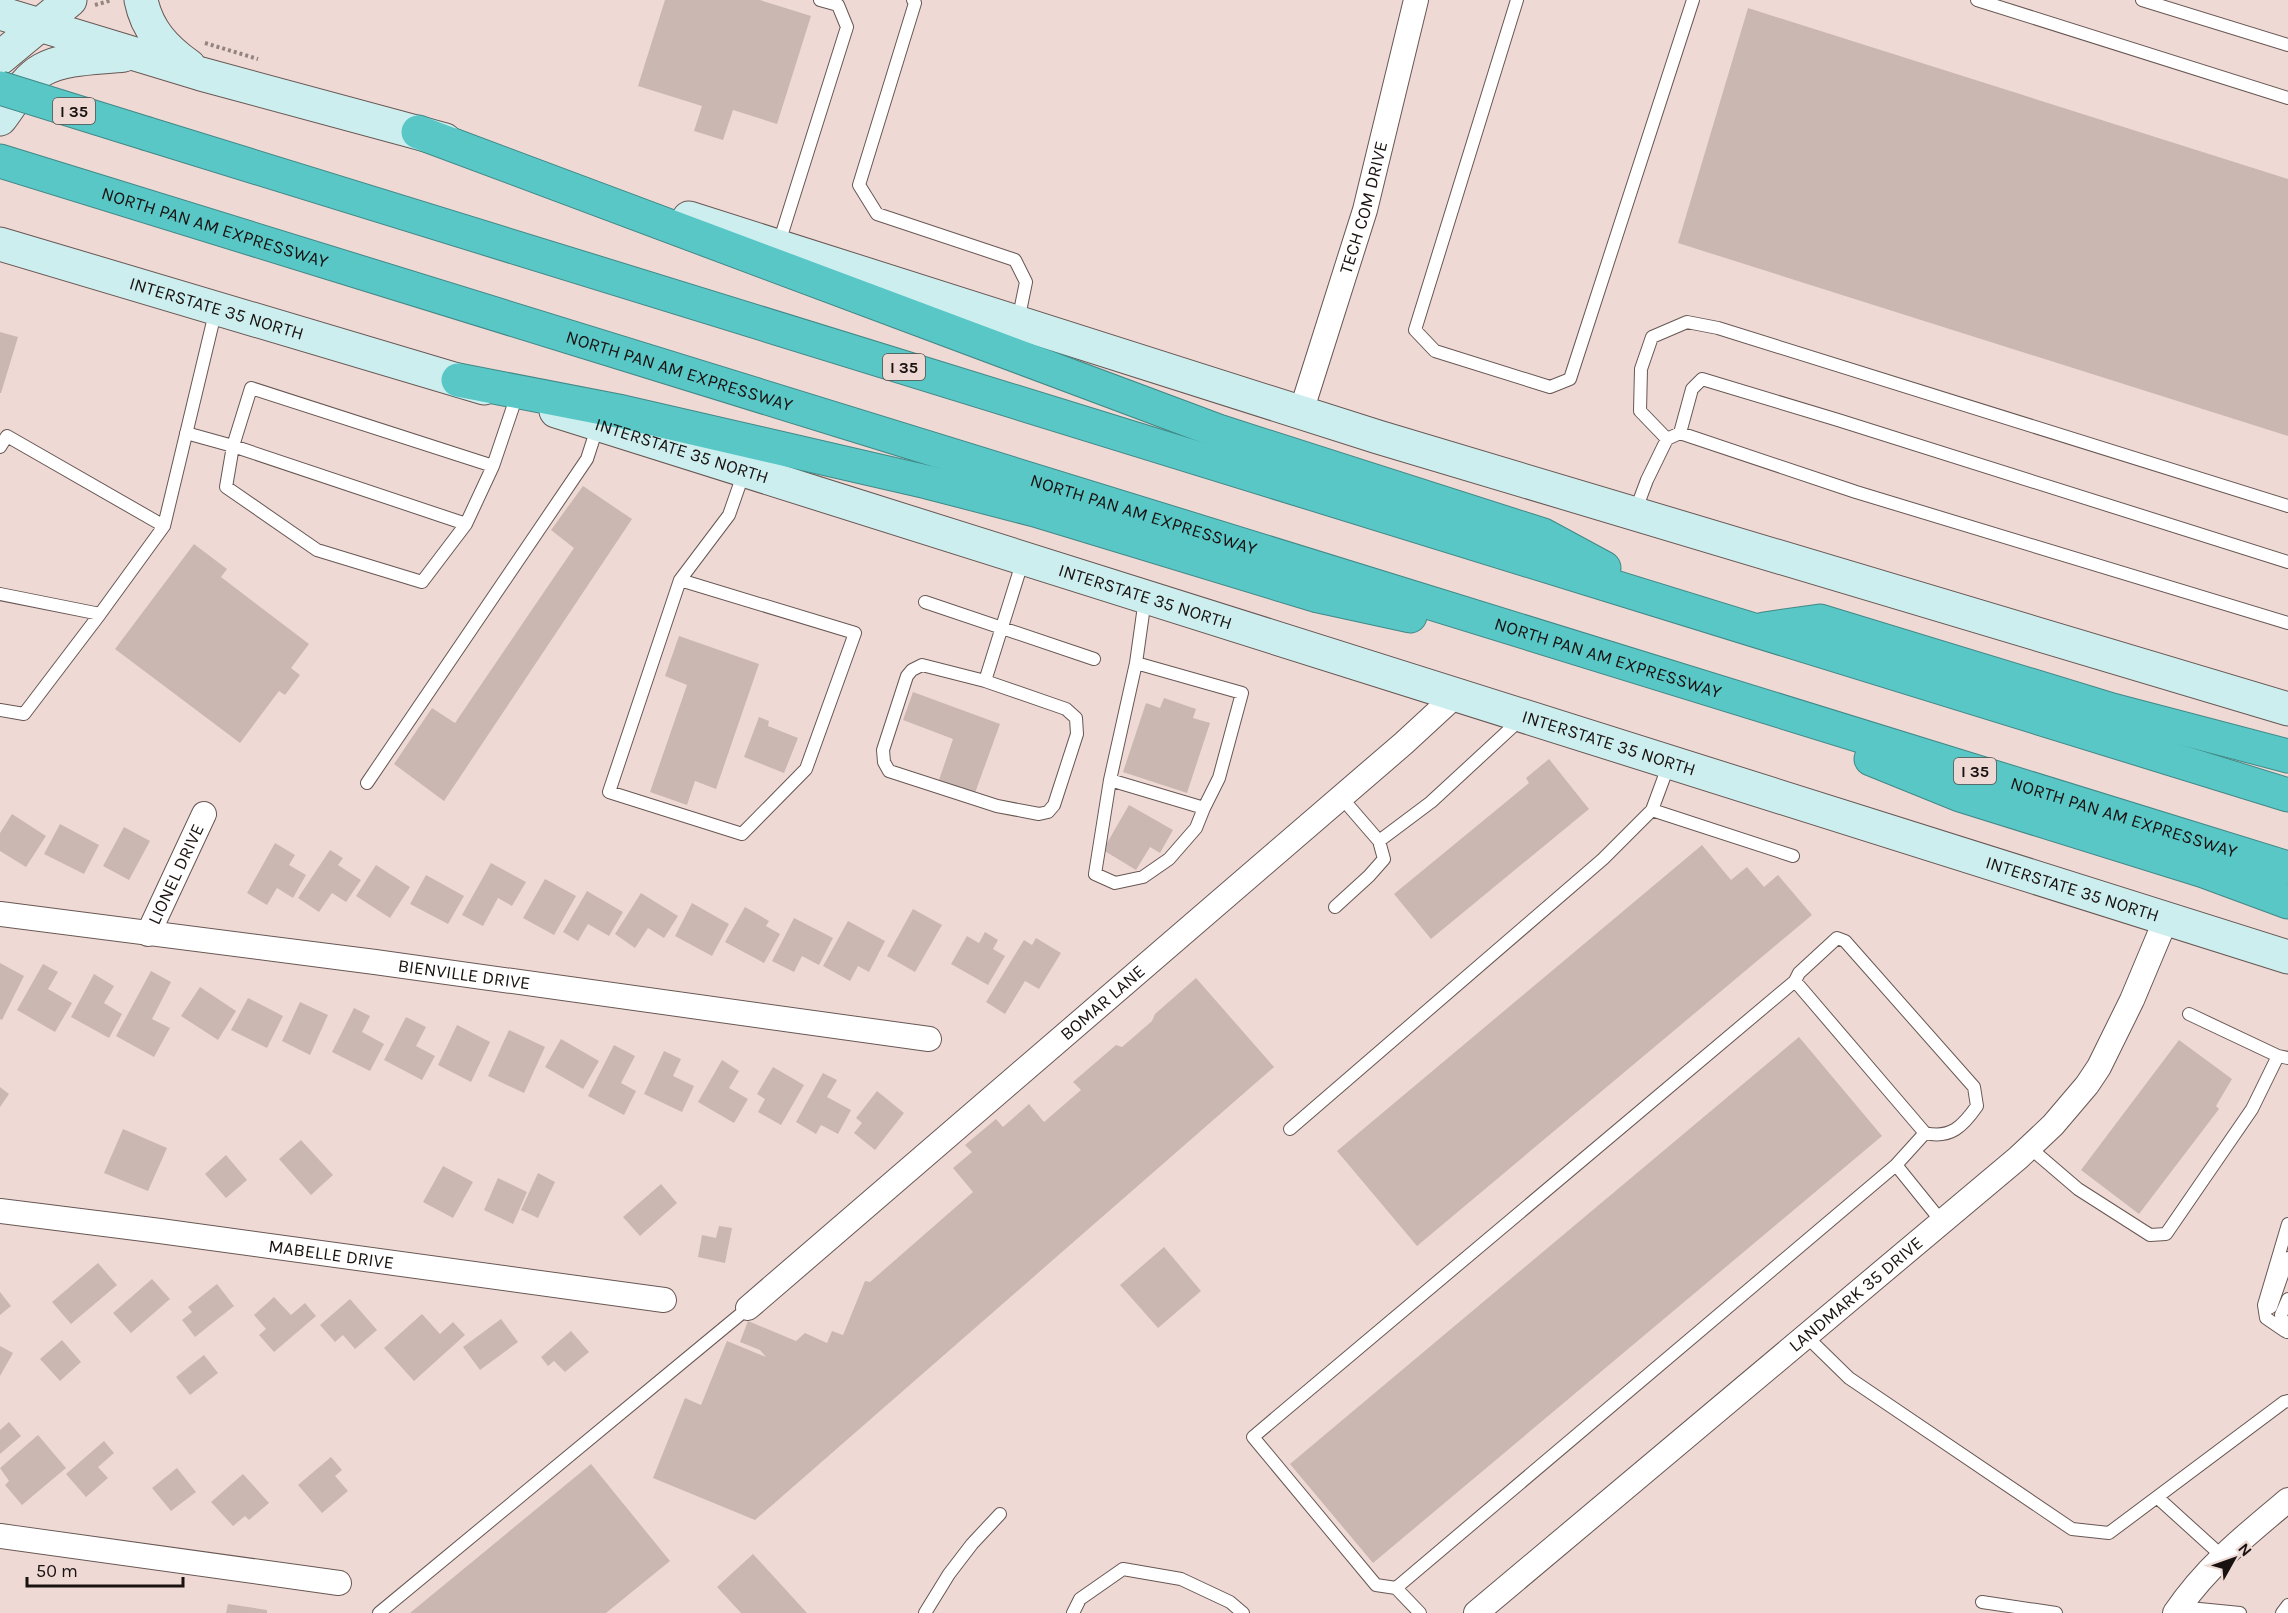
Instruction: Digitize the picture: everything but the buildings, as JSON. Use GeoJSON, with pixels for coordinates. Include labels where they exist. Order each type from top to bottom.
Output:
{"type":"FeatureCollection","features":[{"type":"Feature","properties":{"kind":"highway","name":"I 35"},"geometry":{"type":"LineString","coordinates":[[0,88],[2288,795]]}},
{"type":"Feature","properties":{"kind":"highway"},"geometry":{"type":"LineString","coordinates":[[418,132],[1218,431],[1543,535],[1660,600]]}},
{"type":"Feature","properties":{"kind":"highway","name":"NORTH PAN AM EXPRESSWAY"},"geometry":{"type":"LineString","coordinates":[[0,161],[2288,868]]}},
{"type":"Feature","properties":{"kind":"highway"},"geometry":{"type":"LineString","coordinates":[[458,380],[623,412],[927,482],[1035,510],[1318,596],[1623,661]]}},
{"type":"Feature","properties":{"kind":"highway"},"geometry":{"type":"LineString","coordinates":[[1757,630],[1820,621],[2112,710],[2288,756]]}},
{"type":"Feature","properties":{"kind":"highway"},"geometry":{"type":"LineString","coordinates":[[1661,674],[1960,795],[2204,871],[2288,902]]}},
{"type":"Feature","properties":{"kind":"main road"},"geometry":{"type":"LineString","coordinates":[[141,0],[144,12],[157,38],[174,55],[201,74]]}},
{"type":"Feature","properties":{"kind":"main road"},"geometry":{"type":"LineString","coordinates":[[13,14],[79,3]]}},
{"type":"Feature","properties":{"kind":"main road"},"geometry":{"type":"LineString","coordinates":[[13,14],[201,74],[418,132],[1301,412],[2288,709]]}},
{"type":"Feature","properties":{"kind":"main road"},"geometry":{"type":"LineString","coordinates":[[0,58],[13,14]]}},
{"type":"Feature","properties":{"kind":"main road"},"geometry":{"type":"LineString","coordinates":[[0,119],[29,81],[40,71],[69,62],[135,53]]}},
{"type":"Feature","properties":{"kind":"main road","name":"INTERSTATE 35 NORTH"},"geometry":{"type":"LineString","coordinates":[[5,243],[516,398],[2288,957]]}},
{"type":"Feature","properties":{"kind":"street","name":"TECH COM DRIVE"},"geometry":{"type":"LineString","coordinates":[[1301,412],[1365,210],[1416,0]]}},
{"type":"Feature","properties":{"kind":"street","name":"BOMAR LANE"},"geometry":{"type":"LineString","coordinates":[[748,1308],[1455,696]]}},
{"type":"Feature","properties":{"kind":"street","name":"LIONEL DRIVE"},"geometry":{"type":"LineString","coordinates":[[148,934],[204,814]]}},
{"type":"Feature","properties":{"kind":"street","name":"BIENVILLE DRIVE"},"geometry":{"type":"LineString","coordinates":[[0,914],[375,962],[929,1039]]}},
{"type":"Feature","properties":{"kind":"street","name":"LANDMARK 35 DRIVE"},"geometry":{"type":"LineString","coordinates":[[1476,1613],[1942,1222],[2053,1125],[2099,1067],[2132,1000],[2166,919]]}},
{"type":"Feature","properties":{"kind":"street","name":"MABELLE DRIVE"},"geometry":{"type":"LineString","coordinates":[[0,1211],[664,1300]]}},
{"type":"Feature","properties":{"kind":"street"},"geometry":{"type":"LineString","coordinates":[[2177,1610],[2190,1591],[2222,1556],[2288,1500]]}},
{"type":"Feature","properties":{"kind":"street"},"geometry":{"type":"LineString","coordinates":[[0,1536],[339,1583]]}},
{"type":"Feature","properties":{"kind":"lane"},"geometry":{"type":"LineString","coordinates":[[778,246],[847,27],[838,5],[820,0]]}},
{"type":"Feature","properties":{"kind":"lane"},"geometry":{"type":"LineString","coordinates":[[913,0],[915,3],[859,185],[877,214],[1014,260],[1026,282],[1018,322]]}},
{"type":"Feature","properties":{"kind":"lane"},"geometry":{"type":"LineString","coordinates":[[1517,0],[1415,330],[1435,351],[1550,387],[1570,379],[1693,0]]}},
{"type":"Feature","properties":{"kind":"lane"},"geometry":{"type":"LineString","coordinates":[[1977,0],[2288,98]]}},
{"type":"Feature","properties":{"kind":"lane"},"geometry":{"type":"LineString","coordinates":[[2142,0],[2288,45]]}},
{"type":"Feature","properties":{"kind":"lane"},"geometry":{"type":"LineString","coordinates":[[0,710],[24,714],[164,526],[216,308]]}},
{"type":"Feature","properties":{"kind":"lane"},"geometry":{"type":"LineString","coordinates":[[1667,440],[1640,411],[1641,369],[1652,337],[1688,322],[1729,332],[2288,506]]}},
{"type":"Feature","properties":{"kind":"lane"},"geometry":{"type":"LineString","coordinates":[[1635,514],[1647,480],[1667,440],[1680,433],[1692,389],[1702,379],[2288,562]]}},
{"type":"Feature","properties":{"kind":"lane"},"geometry":{"type":"LineString","coordinates":[[493,466],[251,388],[233,446],[226,487],[317,550],[422,582],[466,524],[493,466],[516,398]]}},
{"type":"Feature","properties":{"kind":"lane"},"geometry":{"type":"LineString","coordinates":[[367,783],[587,459],[598,424]]}},
{"type":"Feature","properties":{"kind":"lane"},"geometry":{"type":"LineString","coordinates":[[186,433],[233,446],[466,524]]}},
{"type":"Feature","properties":{"kind":"lane"},"geometry":{"type":"LineString","coordinates":[[1680,433],[1856,492],[2288,623]]}},
{"type":"Feature","properties":{"kind":"lane"},"geometry":{"type":"LineString","coordinates":[[0,447],[7,436],[164,526]]}},
{"type":"Feature","properties":{"kind":"lane"},"geometry":{"type":"LineString","coordinates":[[680,580],[855,633],[806,769],[742,834],[609,792],[680,580],[729,515],[744,470]]}},
{"type":"Feature","properties":{"kind":"lane"},"geometry":{"type":"LineString","coordinates":[[985,681],[1023,559]]}},
{"type":"Feature","properties":{"kind":"lane"},"geometry":{"type":"LineString","coordinates":[[0,594],[100,614]]}},
{"type":"Feature","properties":{"kind":"lane"},"geometry":{"type":"LineString","coordinates":[[1136,663],[1242,693],[1219,778],[1196,828],[1169,859],[1143,877],[1115,883],[1095,874],[1110,780],[1136,663],[1145,597]]}},
{"type":"Feature","properties":{"kind":"lane"},"geometry":{"type":"LineString","coordinates":[[925,602],[1094,659]]}},
{"type":"Feature","properties":{"kind":"lane"},"geometry":{"type":"LineString","coordinates":[[922,665],[985,681],[1066,709],[1076,718],[1077,734],[1054,805],[1048,812],[1040,814],[997,806],[889,771],[884,762],[883,750],[907,676],[912,670],[922,665]]}},
{"type":"Feature","properties":{"kind":"lane"},"geometry":{"type":"LineString","coordinates":[[1379,841],[1431,801],[1523,717]]}},
{"type":"Feature","properties":{"kind":"lane"},"geometry":{"type":"LineString","coordinates":[[1290,1129],[1603,859],[1652,810],[1669,763]]}},
{"type":"Feature","properties":{"kind":"lane"},"geometry":{"type":"LineString","coordinates":[[1110,780],[1204,808]]}},
{"type":"Feature","properties":{"kind":"lane"},"geometry":{"type":"LineString","coordinates":[[1335,907],[1384,859],[1379,841],[1341,797]]}},
{"type":"Feature","properties":{"kind":"lane"},"geometry":{"type":"LineString","coordinates":[[1652,810],[1793,856]]}},
{"type":"Feature","properties":{"kind":"lane"},"geometry":{"type":"LineString","coordinates":[[1420,1613],[1396,1588],[1376,1585],[1253,1437],[1795,981],[1799,973],[1837,938],[1845,941],[1974,1087],[1977,1106],[1963,1126],[1937,1136],[1925,1133],[1795,981]]}},
{"type":"Feature","properties":{"kind":"lane"},"geometry":{"type":"LineString","coordinates":[[2029,1147],[2078,1189],[2150,1235],[2166,1234],[2252,1109],[2283,1057],[2189,1014]]}},
{"type":"Feature","properties":{"kind":"lane"},"geometry":{"type":"LineString","coordinates":[[1396,1588],[1896,1165],[1925,1133]]}},
{"type":"Feature","properties":{"kind":"lane"},"geometry":{"type":"LineString","coordinates":[[1896,1165],[1942,1222]]}},
{"type":"Feature","properties":{"kind":"lane"},"geometry":{"type":"LineString","coordinates":[[2287,1332],[2266,1318],[2264,1305],[2288,1224]]}},
{"type":"Feature","properties":{"kind":"lane"},"geometry":{"type":"LineString","coordinates":[[2287,1332],[2275,1319],[2271,1307],[2288,1258]]}},
{"type":"Feature","properties":{"kind":"lane"},"geometry":{"type":"LineString","coordinates":[[2287,1332],[2281,1315],[2288,1299]]}},
{"type":"Feature","properties":{"kind":"lane"},"geometry":{"type":"LineString","coordinates":[[379,1613],[748,1308]]}},
{"type":"Feature","properties":{"kind":"lane"},"geometry":{"type":"LineString","coordinates":[[1806,1336],[1849,1378],[2072,1529],[2109,1533],[2288,1401]]}},
{"type":"Feature","properties":{"kind":"lane"},"geometry":{"type":"LineString","coordinates":[[2158,1498],[2222,1556]]}},
{"type":"Feature","properties":{"kind":"lane"},"geometry":{"type":"LineString","coordinates":[[925,1613],[972,1544],[1000,1514]]}},
{"type":"Feature","properties":{"kind":"lane"},"geometry":{"type":"LineString","coordinates":[[1073,1613],[1080,1599],[1123,1569],[1181,1579],[1230,1602],[1243,1613]]}},
{"type":"Feature","properties":{"kind":"lane"},"geometry":{"type":"LineString","coordinates":[[1982,1602],[2056,1613]]}},
{"type":"Feature","properties":{"kind":"lane"},"geometry":{"type":"LineString","coordinates":[[2282,1613],[2288,1605]]}},
{"type":"Feature","properties":{"kind":"lane"},"geometry":{"type":"LineString","coordinates":[[2177,1610],[2240,1613]]}},
{"type":"Feature","properties":{"kind":"path"},"geometry":{"type":"LineString","coordinates":[[79,3],[112,0]]}},
{"type":"Feature","properties":{"kind":"path"},"geometry":{"type":"LineString","coordinates":[[198,41],[267,62]]}}]}
